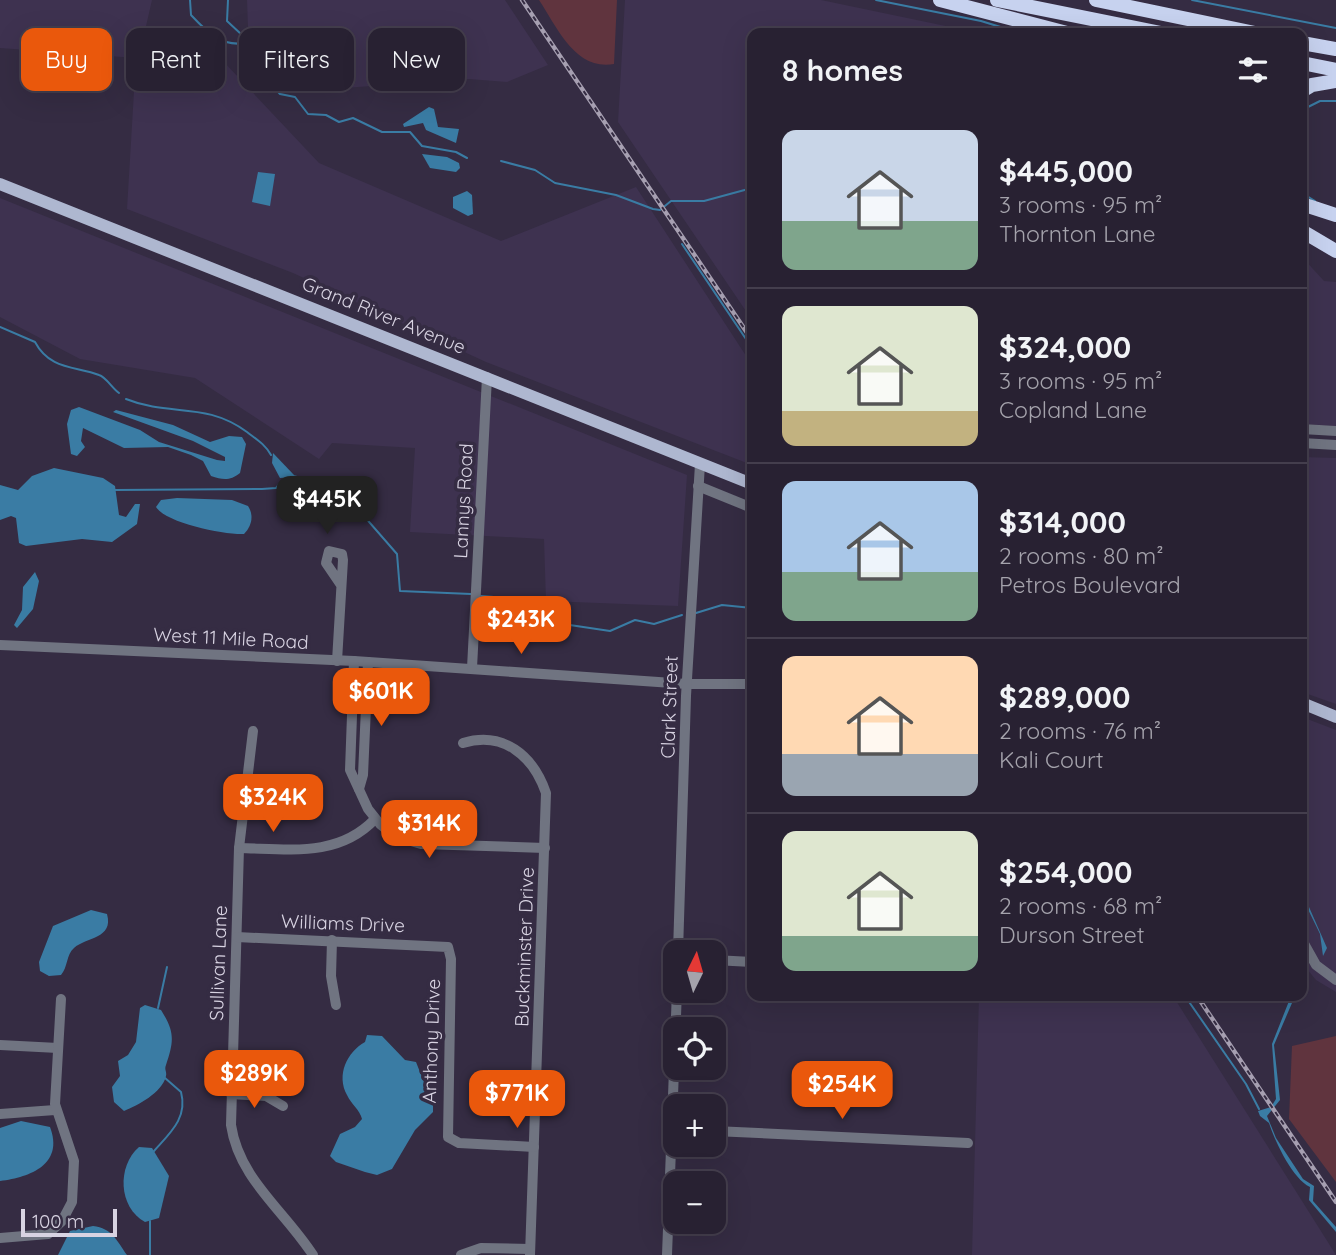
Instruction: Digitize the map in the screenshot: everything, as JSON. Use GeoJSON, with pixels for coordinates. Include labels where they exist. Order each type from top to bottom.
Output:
{"type":"FeatureCollection","features":[{"type":"Feature","properties":{"kind":"highway"},"geometry":{"type":"LineString","coordinates":[[940,0],[1048,28]]}},
{"type":"Feature","properties":{"kind":"highway"},"geometry":{"type":"LineString","coordinates":[[996,0],[1136,28]]}},
{"type":"Feature","properties":{"kind":"highway"},"geometry":{"type":"LineString","coordinates":[[1096,0],[1231,28]]}},
{"type":"Feature","properties":{"kind":"highway"},"geometry":{"type":"LineString","coordinates":[[1307,44],[1336,49]]}},
{"type":"Feature","properties":{"kind":"highway"},"geometry":{"type":"LineString","coordinates":[[1307,64],[1336,70]]}},
{"type":"Feature","properties":{"kind":"highway"},"geometry":{"type":"LineString","coordinates":[[1307,88],[1336,81]]}},
{"type":"Feature","properties":{"kind":"highway"},"geometry":{"type":"LineString","coordinates":[[1307,206],[1336,215]]}},
{"type":"Feature","properties":{"kind":"highway"},"geometry":{"type":"LineString","coordinates":[[1307,233],[1336,251]]}},
{"type":"Feature","properties":{"kind":"main road","name":"Grand River Avenue"},"geometry":{"type":"LineString","coordinates":[[0,184],[747,482]]}},
{"type":"Feature","properties":{"kind":"main road"},"geometry":{"type":"LineString","coordinates":[[1307,706],[1336,718]]}},
{"type":"Feature","properties":{"kind":"street","name":"Lannys Road"},"geometry":{"type":"LineString","coordinates":[[472,668],[487,377]]}},
{"type":"Feature","properties":{"kind":"street"},"geometry":{"type":"LineString","coordinates":[[1307,429],[1336,430]]}},
{"type":"Feature","properties":{"kind":"street"},"geometry":{"type":"LineString","coordinates":[[1307,443],[1336,445]]}},
{"type":"Feature","properties":{"kind":"street","name":"Clark Street"},"geometry":{"type":"LineString","coordinates":[[678,940],[687,684],[700,464]]}},
{"type":"Feature","properties":{"kind":"street"},"geometry":{"type":"LineString","coordinates":[[698,486],[747,506]]}},
{"type":"Feature","properties":{"kind":"street"},"geometry":{"type":"LineString","coordinates":[[337,661],[341,585]]}},
{"type":"Feature","properties":{"kind":"street","name":"West 11 Mile Road"},"geometry":{"type":"LineString","coordinates":[[0,645],[354,661],[687,684],[747,684]]}},
{"type":"Feature","properties":{"kind":"street"},"geometry":{"type":"LineString","coordinates":[[354,661],[350,770],[374,819],[396,836],[421,844],[545,848]]}},
{"type":"Feature","properties":{"kind":"street"},"geometry":{"type":"LineString","coordinates":[[359,789],[368,662]]}},
{"type":"Feature","properties":{"kind":"street"},"geometry":{"type":"LineString","coordinates":[[351,722],[365,723]]}},
{"type":"Feature","properties":{"kind":"street","name":"Sullivan Lane"},"geometry":{"type":"LineString","coordinates":[[253,731],[240,848],[231,1094],[233,1140],[244,1168],[313,1255]]}},
{"type":"Feature","properties":{"kind":"street","name":"Buckminster Drive"},"geometry":{"type":"LineString","coordinates":[[463,743],[487,738],[503,742],[530,761],[546,793],[530,1252]]}},
{"type":"Feature","properties":{"kind":"street"},"geometry":{"type":"LineString","coordinates":[[240,848],[304,850],[331,846],[353,837],[374,819]]}},
{"type":"Feature","properties":{"kind":"street","name":"Williams Drive"},"geometry":{"type":"LineString","coordinates":[[237,937],[448,947]]}},
{"type":"Feature","properties":{"kind":"street"},"geometry":{"type":"LineString","coordinates":[[332,940],[331,976],[336,1005]]}},
{"type":"Feature","properties":{"kind":"street","name":"Anthony Drive"},"geometry":{"type":"LineString","coordinates":[[448,947],[451,956],[448,1137],[459,1143],[534,1147]]}},
{"type":"Feature","properties":{"kind":"street"},"geometry":{"type":"LineString","coordinates":[[1307,949],[1316,965],[1336,980]]}},
{"type":"Feature","properties":{"kind":"street"},"geometry":{"type":"LineString","coordinates":[[726,961],[747,962]]}},
{"type":"Feature","properties":{"kind":"street"},"geometry":{"type":"LineString","coordinates":[[0,1238],[48,1234],[56,1229],[68,1212],[74,1192],[74,1161],[55,1111],[61,999]]}},
{"type":"Feature","properties":{"kind":"street"},"geometry":{"type":"LineString","coordinates":[[674,1094],[677,1003]]}},
{"type":"Feature","properties":{"kind":"street"},"geometry":{"type":"LineString","coordinates":[[0,1045],[58,1048]]}},
{"type":"Feature","properties":{"kind":"street"},"geometry":{"type":"LineString","coordinates":[[231,1094],[266,1096],[283,1106]]}},
{"type":"Feature","properties":{"kind":"street"},"geometry":{"type":"LineString","coordinates":[[0,1114],[55,1111]]}},
{"type":"Feature","properties":{"kind":"street"},"geometry":{"type":"LineString","coordinates":[[726,1132],[968,1143]]}},
{"type":"Feature","properties":{"kind":"street"},"geometry":{"type":"LineString","coordinates":[[667,1255],[672,1157]]}},
{"type":"Feature","properties":{"kind":"street"},"geometry":{"type":"LineString","coordinates":[[461,1255],[481,1248],[530,1252]]}},
{"type":"Feature","properties":{"kind":"shaded area"},"geometry":{"type":"Polygon","coordinates":[[[0,0],[152,0],[146,28],[126,28],[126,57],[112,56],[112,28],[21,28],[21,50],[0,48],[0,0]]]}},
{"type":"Feature","properties":{"kind":"shaded area"},"geometry":{"type":"Polygon","coordinates":[[[247,0],[505,0],[548,65],[507,82],[465,79],[465,28],[368,28],[368,86],[354,87],[354,28],[248,27],[247,0]]]}},
{"type":"Feature","properties":{"kind":"shaded area"},"geometry":{"type":"Polygon","coordinates":[[[539,0],[617,0],[614,64],[588,61],[578,54],[560,34],[539,0]]]}},
{"type":"Feature","properties":{"kind":"shaded area"},"geometry":{"type":"Polygon","coordinates":[[[625,0],[821,0],[955,28],[747,28],[747,313],[618,122],[625,0]]]}},
{"type":"Feature","properties":{"kind":"shaded area"},"geometry":{"type":"Polygon","coordinates":[[[225,63],[239,78],[239,91],[251,91],[319,163],[501,241],[636,187],[747,357],[747,463],[486,362],[293,273],[127,209],[134,91],[225,91],[225,63]]]}},
{"type":"Feature","properties":{"kind":"shaded area"},"geometry":{"type":"Polygon","coordinates":[[[0,198],[687,475],[678,606],[546,601],[544,539],[410,532],[415,448],[332,443],[319,459],[195,378],[80,359],[0,317],[0,198]]]}},
{"type":"Feature","properties":{"kind":"shaded area"},"geometry":{"type":"Polygon","coordinates":[[[1307,262],[1324,281],[1336,282],[1336,426],[1307,424],[1307,262]]]}},
{"type":"Feature","properties":{"kind":"shaded area"},"geometry":{"type":"Polygon","coordinates":[[[1307,457],[1336,458],[1336,704],[1307,694],[1307,457]]]}},
{"type":"Feature","properties":{"kind":"shaded area"},"geometry":{"type":"Polygon","coordinates":[[[1307,719],[1336,730],[1336,992],[1316,980],[1307,969],[1307,719]]]}},
{"type":"Feature","properties":{"kind":"shaded area"},"geometry":{"type":"Polygon","coordinates":[[[979,1001],[1176,1001],[1336,1255],[972,1255],[979,1001]]]}},
{"type":"Feature","properties":{"kind":"shaded area"},"geometry":{"type":"Polygon","coordinates":[[[1336,1036],[1336,1182],[1289,1119],[1292,1046],[1336,1036]]]}},
{"type":"Feature","properties":{"kind":"water"},"geometry":{"type":"Polygon","coordinates":[[[429,107],[434,109],[438,127],[459,129],[456,143],[426,130],[423,123],[404,127],[403,124],[429,107]]]}},
{"type":"Feature","properties":{"kind":"water"},"geometry":{"type":"Polygon","coordinates":[[[422,154],[447,157],[459,163],[460,168],[456,172],[430,168],[422,154]]]}},
{"type":"Feature","properties":{"kind":"water"},"geometry":{"type":"Polygon","coordinates":[[[258,172],[275,174],[270,206],[252,202],[258,172]]]}},
{"type":"Feature","properties":{"kind":"water"},"geometry":{"type":"Polygon","coordinates":[[[467,191],[472,195],[473,214],[468,216],[453,208],[453,197],[467,191]]]}},
{"type":"Feature","properties":{"kind":"water"},"geometry":{"type":"Polygon","coordinates":[[[79,407],[140,430],[159,442],[217,460],[225,461],[225,457],[193,441],[113,412],[116,410],[173,425],[210,442],[229,436],[242,437],[246,444],[240,473],[230,479],[211,476],[203,461],[191,455],[168,447],[124,448],[83,428],[81,441],[85,447],[77,456],[71,454],[67,424],[71,410],[79,407]]]}},
{"type":"Feature","properties":{"kind":"water"},"geometry":{"type":"Polygon","coordinates":[[[273,453],[293,477],[280,478],[272,463],[273,453]]]}},
{"type":"Feature","properties":{"kind":"water"},"geometry":{"type":"Polygon","coordinates":[[[54,468],[103,478],[115,486],[119,515],[126,517],[135,504],[140,504],[137,524],[112,542],[82,539],[26,546],[19,543],[16,518],[11,516],[0,520],[0,485],[18,490],[32,476],[54,468]]]}},
{"type":"Feature","properties":{"kind":"water"},"geometry":{"type":"Polygon","coordinates":[[[161,500],[232,500],[248,506],[251,513],[250,524],[244,534],[210,530],[171,518],[156,507],[161,500]]]}},
{"type":"Feature","properties":{"kind":"water"},"geometry":{"type":"Polygon","coordinates":[[[35,572],[39,581],[33,609],[17,628],[14,625],[22,610],[23,587],[35,572]]]}},
{"type":"Feature","properties":{"kind":"water"},"geometry":{"type":"Polygon","coordinates":[[[1307,902],[1327,948],[1323,956],[1320,934],[1307,902]]]}},
{"type":"Feature","properties":{"kind":"water"},"geometry":{"type":"Polygon","coordinates":[[[91,910],[107,914],[108,922],[103,933],[74,948],[61,975],[49,976],[40,971],[39,962],[53,926],[91,910]]]}},
{"type":"Feature","properties":{"kind":"water"},"geometry":{"type":"Polygon","coordinates":[[[1289,1001],[1293,1001],[1274,1045],[1280,1100],[1267,1116],[1276,1138],[1303,1179],[1314,1186],[1313,1201],[1336,1227],[1336,1232],[1309,1200],[1310,1187],[1291,1168],[1280,1149],[1269,1123],[1258,1111],[1271,1107],[1276,1099],[1272,1044],[1289,1001]]]}},
{"type":"Feature","properties":{"kind":"water"},"geometry":{"type":"Polygon","coordinates":[[[145,1005],[161,1010],[169,1024],[172,1043],[165,1067],[166,1076],[155,1093],[124,1111],[114,1102],[112,1087],[120,1076],[118,1061],[128,1055],[136,1042],[140,1008],[145,1005]]]}},
{"type":"Feature","properties":{"kind":"water"},"geometry":{"type":"Polygon","coordinates":[[[367,1035],[382,1036],[405,1060],[416,1062],[433,1105],[433,1112],[415,1130],[392,1169],[377,1175],[336,1162],[330,1156],[340,1134],[355,1127],[362,1119],[347,1095],[343,1072],[348,1058],[365,1042],[367,1035]]]}},
{"type":"Feature","properties":{"kind":"water"},"geometry":{"type":"Polygon","coordinates":[[[21,1121],[50,1127],[53,1140],[49,1159],[33,1172],[0,1181],[0,1128],[21,1121]]]}},
{"type":"Feature","properties":{"kind":"water"},"geometry":{"type":"Polygon","coordinates":[[[139,1147],[152,1148],[169,1176],[159,1218],[145,1222],[130,1207],[124,1186],[127,1165],[139,1147]]]}},
{"type":"Feature","properties":{"kind":"water"},"geometry":{"type":"Polygon","coordinates":[[[93,1226],[109,1232],[127,1255],[58,1255],[70,1231],[93,1226]]]}},
{"type":"Feature","properties":{"kind":"waterway"},"geometry":{"type":"LineString","coordinates":[[190,0],[191,15],[209,32],[229,43],[239,44]]}},
{"type":"Feature","properties":{"kind":"waterway"},"geometry":{"type":"LineString","coordinates":[[228,0],[227,21],[242,35],[268,81],[280,94],[295,97],[308,114],[326,115],[339,122],[353,118],[382,132],[410,132],[422,146],[456,152],[467,158]]}},
{"type":"Feature","properties":{"kind":"waterway"},"geometry":{"type":"LineString","coordinates":[[876,0],[1004,28]]}},
{"type":"Feature","properties":{"kind":"waterway"},"geometry":{"type":"LineString","coordinates":[[1192,0],[1336,28]]}},
{"type":"Feature","properties":{"kind":"waterway"},"geometry":{"type":"LineString","coordinates":[[1307,108],[1320,101],[1336,101]]}},
{"type":"Feature","properties":{"kind":"waterway"},"geometry":{"type":"LineString","coordinates":[[501,161],[535,170],[555,183],[616,195],[660,210],[671,201],[704,201],[747,189]]}},
{"type":"Feature","properties":{"kind":"waterway"},"geometry":{"type":"LineString","coordinates":[[1307,196],[1315,201]]}},
{"type":"Feature","properties":{"kind":"waterway"},"geometry":{"type":"LineString","coordinates":[[682,244],[747,341]]}},
{"type":"Feature","properties":{"kind":"waterway"},"geometry":{"type":"LineString","coordinates":[[0,327],[35,342],[48,358],[64,366],[102,376],[119,393]]}},
{"type":"Feature","properties":{"kind":"waterway"},"geometry":{"type":"LineString","coordinates":[[126,399],[217,416],[247,432],[271,455]]}},
{"type":"Feature","properties":{"kind":"waterway"},"geometry":{"type":"LineString","coordinates":[[293,476],[330,485],[343,492],[397,554],[400,591],[471,594]]}},
{"type":"Feature","properties":{"kind":"waterway"},"geometry":{"type":"LineString","coordinates":[[115,490],[262,489],[276,488],[284,479]]}},
{"type":"Feature","properties":{"kind":"waterway"},"geometry":{"type":"LineString","coordinates":[[481,596],[534,600],[543,621],[610,631],[635,620],[654,624],[682,615]]}},
{"type":"Feature","properties":{"kind":"waterway"},"geometry":{"type":"LineString","coordinates":[[696,613],[722,605],[747,608]]}},
{"type":"Feature","properties":{"kind":"waterway"},"geometry":{"type":"LineString","coordinates":[[158,1008],[167,967]]}},
{"type":"Feature","properties":{"kind":"waterway"},"geometry":{"type":"LineString","coordinates":[[1188,1001],[1246,1084],[1259,1109]]}},
{"type":"Feature","properties":{"kind":"waterway"},"geometry":{"type":"LineString","coordinates":[[154,1151],[176,1124],[182,1110],[181,1092],[165,1078]]}},
{"type":"Feature","properties":{"kind":"waterway"},"geometry":{"type":"LineString","coordinates":[[150,1221],[150,1255]]}},
{"type":"Feature","properties":{"kind":"railway"},"geometry":{"type":"LineString","coordinates":[[522,0],[747,333]]}},
{"type":"Feature","properties":{"kind":"railway"},"geometry":{"type":"LineString","coordinates":[[1200,1001],[1336,1202]]}}]}
